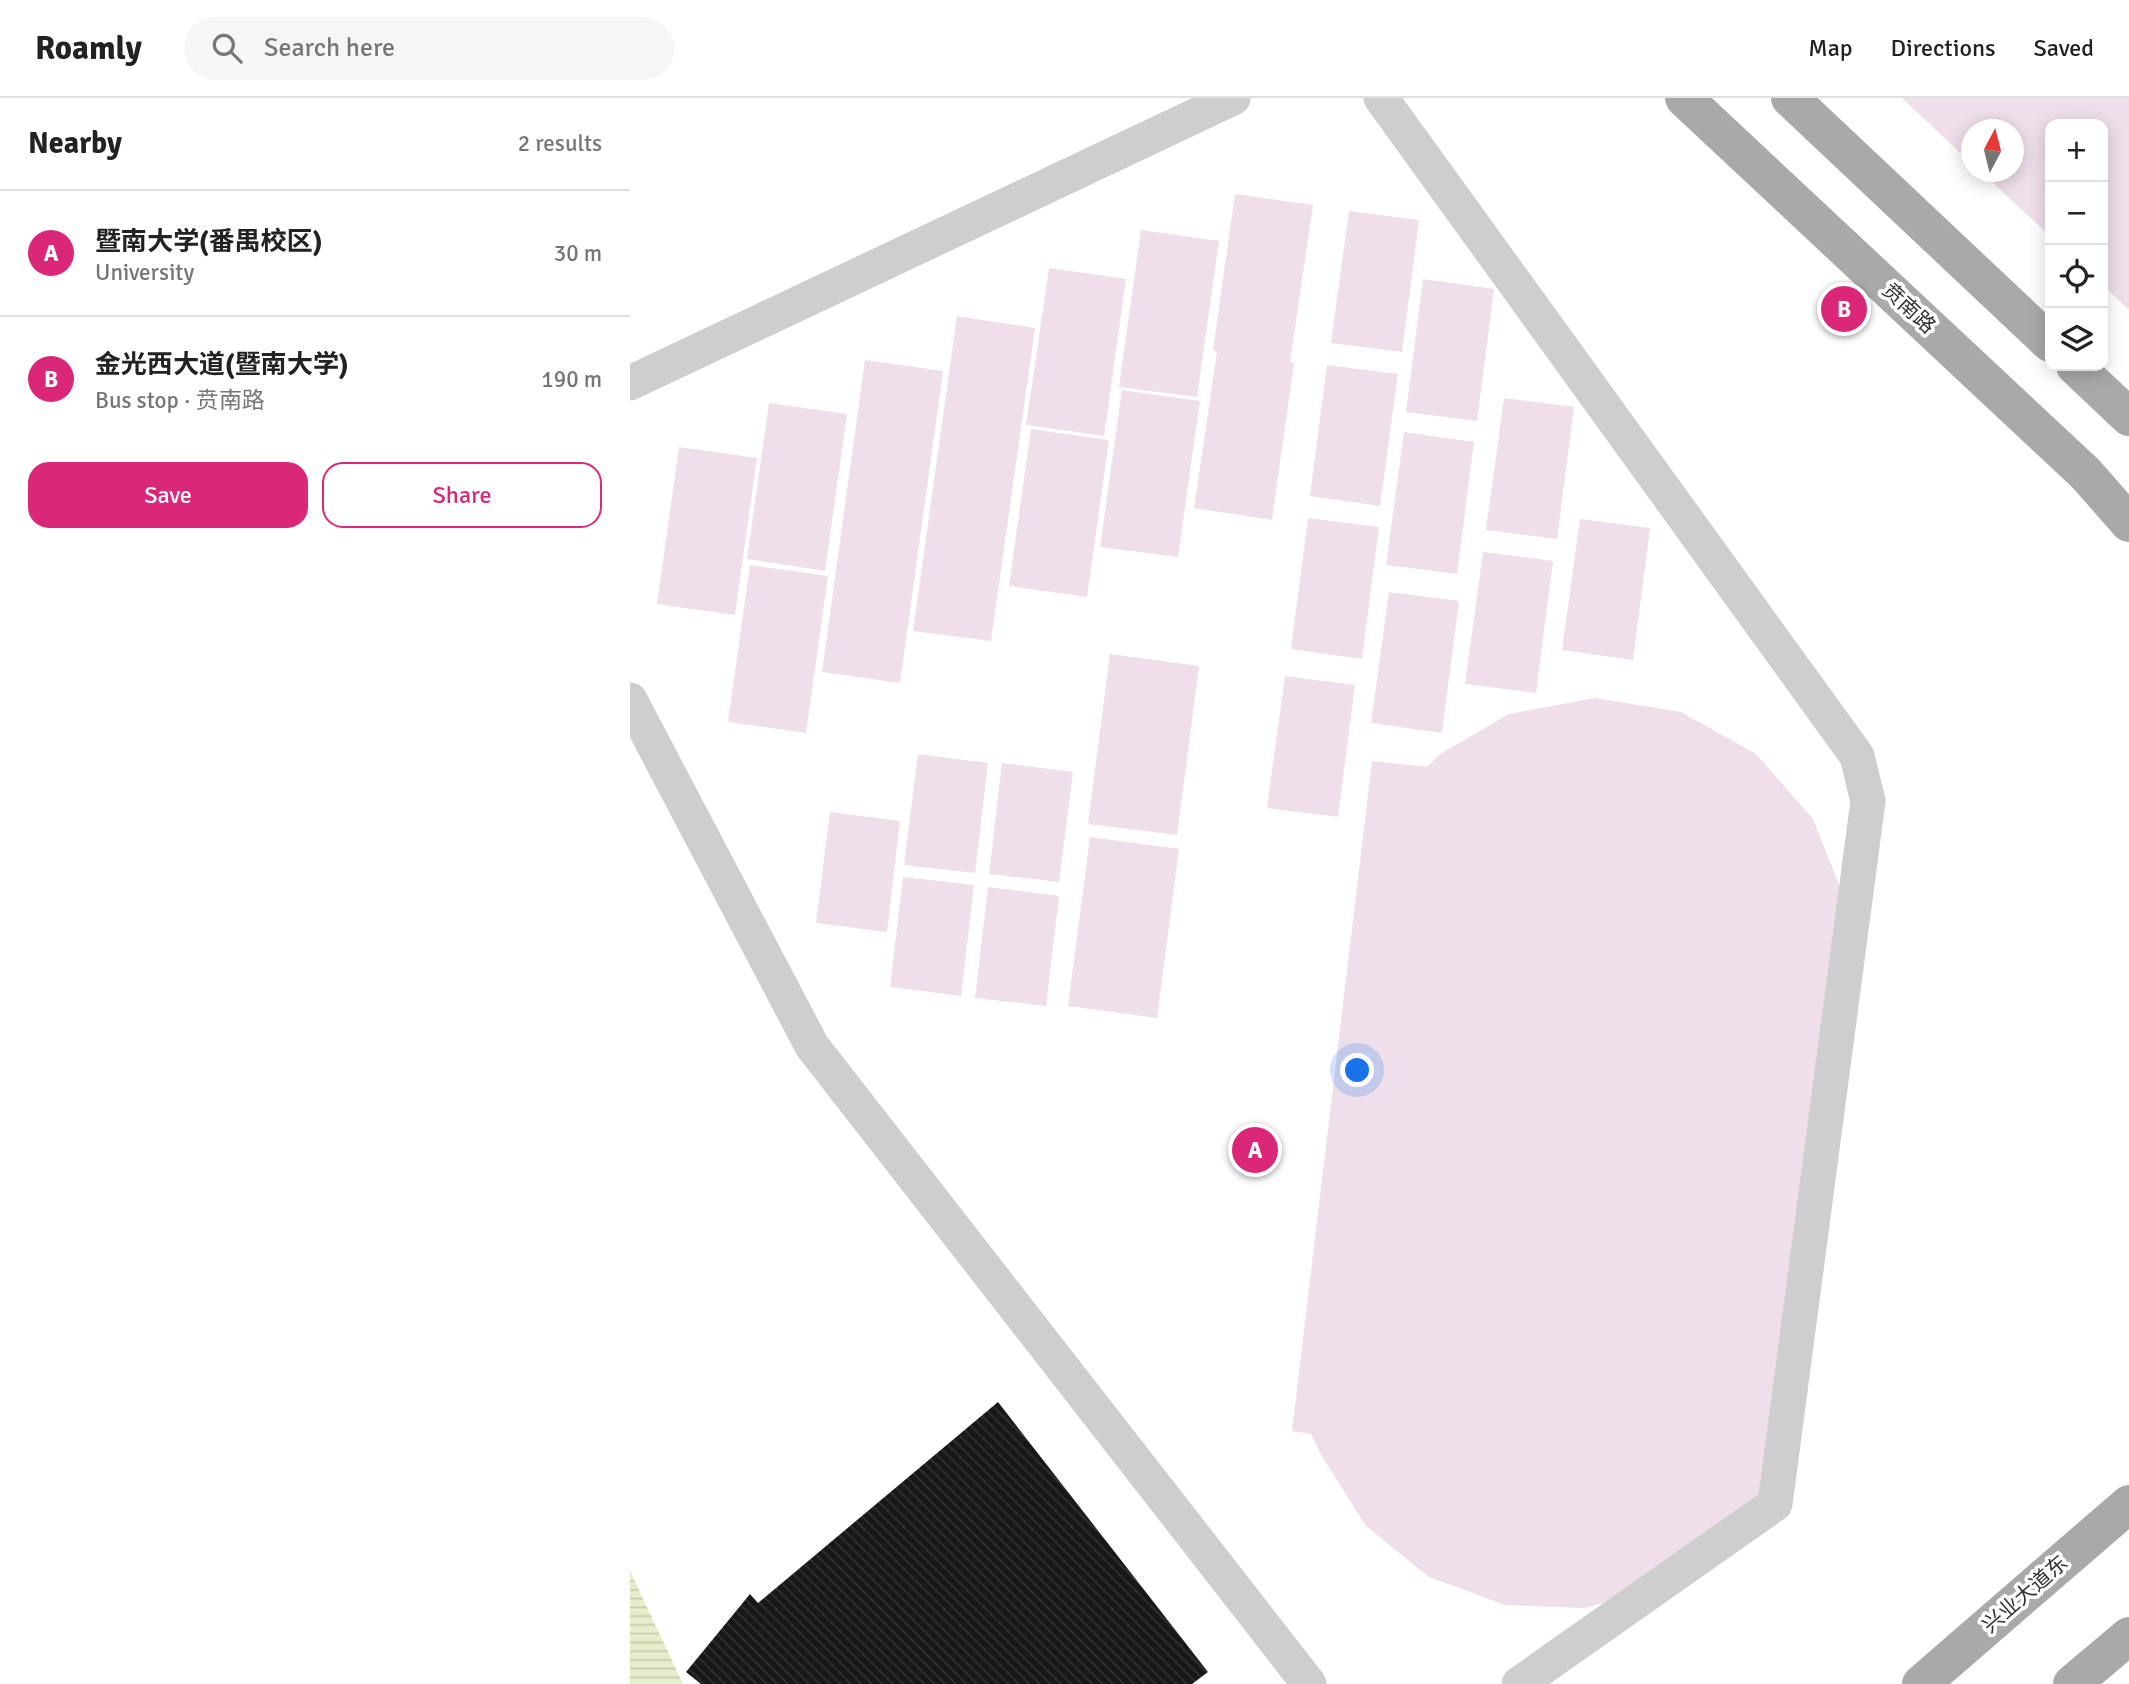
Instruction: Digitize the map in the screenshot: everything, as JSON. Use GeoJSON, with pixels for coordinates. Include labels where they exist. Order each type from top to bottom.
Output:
{"type":"FeatureCollection","features":[{"type":"Feature","properties":{"kind":"main road","name":"贲南路"},"geometry":{"type":"LineString","coordinates":[[1684,98],[2086,474],[2129,523]]}},
{"type":"Feature","properties":{"kind":"main road"},"geometry":{"type":"LineString","coordinates":[[1790,98],[2045,338]]}},
{"type":"Feature","properties":{"kind":"main road"},"geometry":{"type":"LineString","coordinates":[[2079,371],[2129,417]]}},
{"type":"Feature","properties":{"kind":"main road","name":"兴业大道东"},"geometry":{"type":"LineString","coordinates":[[1921,1684],[2129,1504]]}},
{"type":"Feature","properties":{"kind":"main road"},"geometry":{"type":"LineString","coordinates":[[2072,1684],[2129,1636]]}},
{"type":"Feature","properties":{"kind":"street"},"geometry":{"type":"LineString","coordinates":[[630,383],[1233,98]]}},
{"type":"Feature","properties":{"kind":"street"},"geometry":{"type":"LineString","coordinates":[[1381,98],[1857,756],[1868,801],[1775,1504],[1519,1684]]}},
{"type":"Feature","properties":{"kind":"street"},"geometry":{"type":"LineString","coordinates":[[630,700],[812,1046],[1309,1684]]}},
{"type":"Feature","properties":{"kind":"shaded area"},"geometry":{"type":"Polygon","coordinates":[[[1902,98],[2129,98],[2129,310],[2108,290],[2108,119],[2045,119],[2045,231],[1992,182],[2024,182],[2024,119],[1961,119],[1961,154],[1902,98]]]}},
{"type":"Feature","properties":{"kind":"shaded area"},"geometry":{"type":"Polygon","coordinates":[[[1235,194],[1313,205],[1290,362],[1294,363],[1272,520],[1194,508],[1217,352],[1213,350],[1235,194]]]}},
{"type":"Feature","properties":{"kind":"shaded area"},"geometry":{"type":"Polygon","coordinates":[[[1349,211],[1419,220],[1402,352],[1331,343],[1349,211]]]}},
{"type":"Feature","properties":{"kind":"shaded area"},"geometry":{"type":"Polygon","coordinates":[[[1141,230],[1219,241],[1197,397],[1119,387],[1141,230]]]}},
{"type":"Feature","properties":{"kind":"shaded area"},"geometry":{"type":"Polygon","coordinates":[[[1049,268],[1126,279],[1104,436],[1026,425],[1049,268]]]}},
{"type":"Feature","properties":{"kind":"shaded area"},"geometry":{"type":"Polygon","coordinates":[[[1423,279],[1494,289],[1477,421],[1406,412],[1423,279]]]}},
{"type":"Feature","properties":{"kind":"shaded area"},"geometry":{"type":"Polygon","coordinates":[[[957,316],[1035,328],[991,641],[913,631],[957,316]]]}},
{"type":"Feature","properties":{"kind":"shaded area"},"geometry":{"type":"Polygon","coordinates":[[[865,360],[943,371],[900,683],[822,672],[865,360]]]}},
{"type":"Feature","properties":{"kind":"shaded area"},"geometry":{"type":"Polygon","coordinates":[[[1327,365],[1398,374],[1380,506],[1310,496],[1327,365]]]}},
{"type":"Feature","properties":{"kind":"shaded area"},"geometry":{"type":"Polygon","coordinates":[[[1122,390],[1200,401],[1178,557],[1100,547],[1122,390]]]}},
{"type":"Feature","properties":{"kind":"shaded area"},"geometry":{"type":"Polygon","coordinates":[[[1504,398],[1574,407],[1557,539],[1486,530],[1504,398]]]}},
{"type":"Feature","properties":{"kind":"shaded area"},"geometry":{"type":"Polygon","coordinates":[[[769,403],[847,414],[825,571],[747,559],[769,403]]]}},
{"type":"Feature","properties":{"kind":"shaded area"},"geometry":{"type":"Polygon","coordinates":[[[1031,429],[1109,440],[1087,597],[1009,586],[1031,429]]]}},
{"type":"Feature","properties":{"kind":"shaded area"},"geometry":{"type":"Polygon","coordinates":[[[1404,432],[1474,442],[1457,574],[1386,565],[1404,432]]]}},
{"type":"Feature","properties":{"kind":"shaded area"},"geometry":{"type":"Polygon","coordinates":[[[679,447],[757,458],[735,615],[657,604],[679,447]]]}},
{"type":"Feature","properties":{"kind":"shaded area"},"geometry":{"type":"Polygon","coordinates":[[[1308,518],[1379,527],[1362,659],[1291,649],[1308,518]]]}},
{"type":"Feature","properties":{"kind":"shaded area"},"geometry":{"type":"Polygon","coordinates":[[[1580,519],[1650,528],[1633,660],[1562,650],[1580,519]]]}},
{"type":"Feature","properties":{"kind":"shaded area"},"geometry":{"type":"Polygon","coordinates":[[[1483,552],[1553,561],[1536,693],[1465,684],[1483,552]]]}},
{"type":"Feature","properties":{"kind":"shaded area"},"geometry":{"type":"Polygon","coordinates":[[[750,565],[828,576],[806,733],[728,722],[750,565]]]}},
{"type":"Feature","properties":{"kind":"shaded area"},"geometry":{"type":"Polygon","coordinates":[[[1389,592],[1459,601],[1442,733],[1371,723],[1389,592]]]}},
{"type":"Feature","properties":{"kind":"shaded area"},"geometry":{"type":"Polygon","coordinates":[[[1110,654],[1199,666],[1177,835],[1088,824],[1110,654]]]}},
{"type":"Feature","properties":{"kind":"shaded area"},"geometry":{"type":"Polygon","coordinates":[[[1285,676],[1355,685],[1338,817],[1267,808],[1285,676]]]}},
{"type":"Feature","properties":{"kind":"shaded area"},"geometry":{"type":"Polygon","coordinates":[[[1595,698],[1681,712],[1756,754],[1813,819],[1845,900],[1793,1445],[1729,1540],[1663,1586],[1585,1608],[1505,1605],[1429,1577],[1366,1526],[1311,1434],[1292,1431],[1372,761],[1427,767],[1440,754],[1509,714],[1595,698]]]}},
{"type":"Feature","properties":{"kind":"shaded area"},"geometry":{"type":"Polygon","coordinates":[[[918,754],[988,763],[975,873],[904,865],[918,754]]]}},
{"type":"Feature","properties":{"kind":"shaded area"},"geometry":{"type":"Polygon","coordinates":[[[1002,763],[1073,772],[1059,882],[989,874],[1002,763]]]}},
{"type":"Feature","properties":{"kind":"shaded area"},"geometry":{"type":"Polygon","coordinates":[[[830,812],[900,821],[887,932],[816,923],[830,812]]]}},
{"type":"Feature","properties":{"kind":"shaded area"},"geometry":{"type":"Polygon","coordinates":[[[1090,837],[1179,849],[1157,1018],[1068,1006],[1090,837]]]}},
{"type":"Feature","properties":{"kind":"shaded area"},"geometry":{"type":"Polygon","coordinates":[[[903,877],[974,885],[961,996],[890,987],[903,877]]]}},
{"type":"Feature","properties":{"kind":"shaded area"},"geometry":{"type":"Polygon","coordinates":[[[988,887],[1059,896],[1046,1006],[975,998],[988,887]]]}},
{"type":"Feature","properties":{"kind":"shaded area"},"geometry":{"type":"Polygon","coordinates":[[[630,1571],[683,1684],[630,1684],[630,1571]]]}},
{"type":"Feature","properties":{"kind":"building"},"geometry":{"type":"Polygon","coordinates":[[[998,1402],[1208,1672],[1192,1684],[701,1684],[686,1672],[750,1594],[758,1603],[998,1402]]]}},
{"type":"Feature","properties":{"kind":"place","name":"金光西大道(暨南大学)"},"geometry":{"type":"Point","coordinates":[1844,309]}},
{"type":"Feature","properties":{"kind":"place","name":"暨南大学(番禺校区)"},"geometry":{"type":"Point","coordinates":[1255,1150]}}]}
